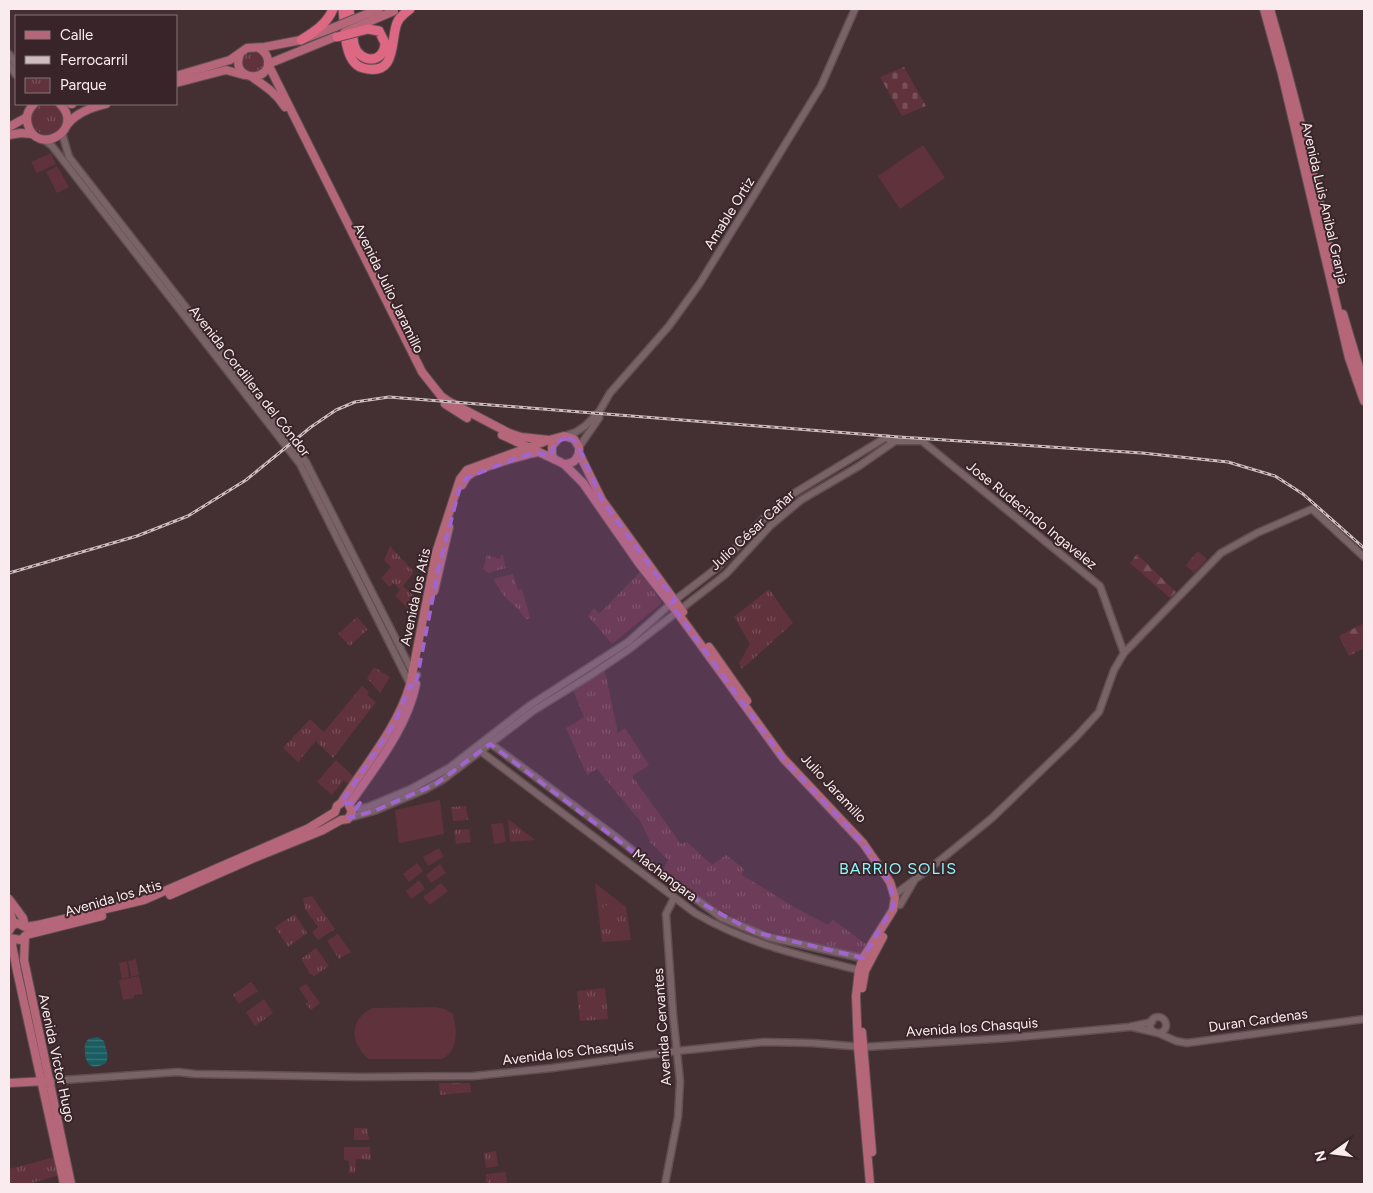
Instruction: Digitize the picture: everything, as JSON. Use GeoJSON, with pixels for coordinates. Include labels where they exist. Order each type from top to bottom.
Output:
{"type":"FeatureCollection","features":[{"type":"Feature","properties":{"kind":"highway"},"geometry":{"type":"LineString","coordinates":[[301,40],[320,28],[333,9]]}},
{"type":"Feature","properties":{"kind":"highway"},"geometry":{"type":"LineString","coordinates":[[343,9],[346,41],[350,57],[359,67],[371,69],[382,66],[390,58],[394,45],[396,25],[401,17],[410,9]]}},
{"type":"Feature","properties":{"kind":"highway"},"geometry":{"type":"LineString","coordinates":[[335,35],[368,28],[378,31],[385,43],[383,52],[376,59],[370,60],[362,57],[356,50],[354,45],[349,9]]}},
{"type":"Feature","properties":{"kind":"main road"},"geometry":{"type":"LineString","coordinates":[[178,75],[230,60],[247,48],[259,48],[335,35],[379,9]]}},
{"type":"Feature","properties":{"kind":"main road","name":"Avenida Luis Anibal Granja"},"geometry":{"type":"LineString","coordinates":[[1264,9],[1282,74],[1349,358],[1364,401]]}},
{"type":"Feature","properties":{"kind":"main road","name":"Avenida Luis Anibal Granja"},"geometry":{"type":"LineString","coordinates":[[1270,9],[1322,207],[1339,300],[1364,384]]}},
{"type":"Feature","properties":{"kind":"main road"},"geometry":{"type":"LineString","coordinates":[[268,64],[396,10]]}},
{"type":"Feature","properties":{"kind":"main road"},"geometry":{"type":"LineString","coordinates":[[178,82],[226,70],[256,77],[264,72],[268,64],[266,54],[259,48]]}},
{"type":"Feature","properties":{"kind":"main road"},"geometry":{"type":"LineString","coordinates":[[240,54],[238,58],[240,68],[249,76]]}},
{"type":"Feature","properties":{"kind":"main road","name":"Avenida Julio Jaramillo"},"geometry":{"type":"LineString","coordinates":[[268,64],[422,372],[430,383],[448,401],[509,433],[521,437],[549,440],[561,438]]}},
{"type":"Feature","properties":{"kind":"main road","name":"Avenida Julio Jaramillo"},"geometry":{"type":"LineString","coordinates":[[249,76],[269,88],[279,97],[287,110],[422,380],[440,401],[453,410],[554,459]]}},
{"type":"Feature","properties":{"kind":"main road"},"geometry":{"type":"LineString","coordinates":[[32,134],[27,123],[27,116],[33,105]]}},
{"type":"Feature","properties":{"kind":"main road"},"geometry":{"type":"LineString","coordinates":[[61,105],[67,115],[67,125]]}},
{"type":"Feature","properties":{"kind":"main road"},"geometry":{"type":"LineString","coordinates":[[9,135],[32,134],[42,139],[53,139],[62,133],[72,118],[103,105]]}},
{"type":"Feature","properties":{"kind":"main road"},"geometry":{"type":"LineString","coordinates":[[9,127],[27,116]]}},
{"type":"Feature","properties":{"kind":"main road"},"geometry":{"type":"LineString","coordinates":[[554,459],[552,446],[561,438]]}},
{"type":"Feature","properties":{"kind":"main road","name":"Julio Jaramillo"},"geometry":{"type":"LineString","coordinates":[[561,438],[574,439],[602,500],[783,758],[863,843],[896,892],[897,905],[867,959],[856,996],[875,1184]]}},
{"type":"Feature","properties":{"kind":"main road","name":"Avenida los Atis"},"geometry":{"type":"LineString","coordinates":[[25,931],[17,923],[10,934],[18,941],[25,931],[38,925],[144,900],[302,831],[335,812],[337,806],[347,805],[391,742],[406,715],[413,686],[436,553],[460,479],[468,470],[549,440]]}},
{"type":"Feature","properties":{"kind":"main road"},"geometry":{"type":"LineString","coordinates":[[564,464],[574,462],[579,450]]}},
{"type":"Feature","properties":{"kind":"main road","name":"Avenida los Atis"},"geometry":{"type":"LineString","coordinates":[[415,674],[439,566],[459,490],[466,478],[474,472],[538,452]]}},
{"type":"Feature","properties":{"kind":"main road","name":"Julio Jaramillo"},"geometry":{"type":"LineString","coordinates":[[554,459],[558,463],[564,464],[583,483],[628,548],[673,602]]}},
{"type":"Feature","properties":{"kind":"main road","name":"Avenida los Atis"},"geometry":{"type":"LineString","coordinates":[[25,931],[149,904],[345,819],[352,812],[347,805]]}},
{"type":"Feature","properties":{"kind":"main road"},"geometry":{"type":"LineString","coordinates":[[335,812],[336,817],[345,819]]}},
{"type":"Feature","properties":{"kind":"main road"},"geometry":{"type":"LineString","coordinates":[[9,899],[23,918],[25,931]]}},
{"type":"Feature","properties":{"kind":"main road","name":"Avenida Victor Hugo"},"geometry":{"type":"LineString","coordinates":[[9,909],[12,919],[10,934],[17,970],[71,1184]]}},
{"type":"Feature","properties":{"kind":"main road","name":"Avenida Victor Hugo"},"geometry":{"type":"LineString","coordinates":[[25,931],[24,960],[64,1184]]}},
{"type":"Feature","properties":{"kind":"main road","name":"Julio Jaramillo"},"geometry":{"type":"LineString","coordinates":[[861,1047],[870,1184]]}},
{"type":"Feature","properties":{"kind":"main road","name":"Avenida los Chasquis"},"geometry":{"type":"LineString","coordinates":[[9,1083],[45,1081]]}},
{"type":"Feature","properties":{"kind":"street","name":"Amable Ortiz"},"geometry":{"type":"LineString","coordinates":[[561,438],[585,426],[598,412],[613,388],[669,326],[720,252],[821,86],[855,9]]}},
{"type":"Feature","properties":{"kind":"street","name":"Avenida Cordillera del Cóndor"},"geometry":{"type":"LineString","coordinates":[[62,133],[69,157],[306,462],[415,674]]}},
{"type":"Feature","properties":{"kind":"street","name":"Avenida Cordillera del Cóndor"},"geometry":{"type":"LineString","coordinates":[[42,139],[52,146],[300,464],[413,686]]}},
{"type":"Feature","properties":{"kind":"street","name":"Amable Ortiz"},"geometry":{"type":"LineString","coordinates":[[579,450],[599,418],[598,412]]}},
{"type":"Feature","properties":{"kind":"street","name":"Jose Rudecindo Ingavelez"},"geometry":{"type":"LineString","coordinates":[[885,438],[894,441],[922,441],[1100,586],[1117,638],[1124,653]]}},
{"type":"Feature","properties":{"kind":"street","name":"Julio César Cañar"},"geometry":{"type":"LineString","coordinates":[[673,602],[718,567],[763,519],[796,492],[885,438]]}},
{"type":"Feature","properties":{"kind":"street","name":"Julio César Cañar"},"geometry":{"type":"LineString","coordinates":[[679,610],[726,574],[770,526],[801,500],[859,466],[894,441]]}},
{"type":"Feature","properties":{"kind":"street"},"geometry":{"type":"LineString","coordinates":[[896,892],[915,880],[992,818],[1076,737],[1099,712],[1114,670],[1124,653],[1221,552],[1257,533],[1312,509],[1364,557]]}},
{"type":"Feature","properties":{"kind":"street","name":"Avenida los Atis"},"geometry":{"type":"LineString","coordinates":[[345,819],[374,811],[426,789],[444,779],[529,706],[617,651],[673,602]]}},
{"type":"Feature","properties":{"kind":"street","name":"Avenida los Atis"},"geometry":{"type":"LineString","coordinates":[[487,742],[628,650],[679,610]]}},
{"type":"Feature","properties":{"kind":"street","name":"Machangara"},"geometry":{"type":"LineString","coordinates":[[487,742],[722,918],[768,937],[867,959]]}},
{"type":"Feature","properties":{"kind":"street","name":"Avenida los Atis"},"geometry":{"type":"LineString","coordinates":[[347,805],[362,809],[411,789],[478,749]]}},
{"type":"Feature","properties":{"kind":"street","name":"Machangara"},"geometry":{"type":"LineString","coordinates":[[478,749],[695,914],[710,923],[748,940],[807,958],[862,971]]}},
{"type":"Feature","properties":{"kind":"street"},"geometry":{"type":"LineString","coordinates":[[897,905],[915,880]]}},
{"type":"Feature","properties":{"kind":"street","name":"Avenida Cervantes"},"geometry":{"type":"LineString","coordinates":[[665,1184],[678,1117],[680,1080],[666,914],[674,898]]}},
{"type":"Feature","properties":{"kind":"street"},"geometry":{"type":"LineString","coordinates":[[1166,1023],[1165,1029],[1156,1032],[1151,1028],[1155,1018],[1160,1018],[1166,1023],[1171,1033],[1179,1042]]}},
{"type":"Feature","properties":{"kind":"street","name":"Duran Cardenas"},"geometry":{"type":"LineString","coordinates":[[1179,1042],[1187,1043],[1364,1019]]}},
{"type":"Feature","properties":{"kind":"street","name":"Avenida los Chasquis"},"geometry":{"type":"LineString","coordinates":[[45,1081],[178,1072],[359,1077],[474,1076],[764,1042],[861,1047],[1008,1038],[1129,1027],[1152,1022]]}},
{"type":"Feature","properties":{"kind":"street","name":"Avenida los Chasquis"},"geometry":{"type":"LineString","coordinates":[[1129,1027],[1156,1032],[1179,1042]]}},
{"type":"Feature","properties":{"kind":"highlighted area"},"geometry":{"type":"Polygon","coordinates":[[[569,437],[577,443],[602,500],[675,600],[671,604],[783,758],[863,843],[890,882],[894,905],[863,958],[754,932],[701,903],[490,744],[436,784],[374,811],[349,818],[360,803],[341,803],[395,722],[410,685],[415,688],[439,566],[459,490],[466,478],[519,457],[538,452],[550,457],[555,442],[569,437]]]}},
{"type":"Feature","properties":{"kind":"green space"},"geometry":{"type":"Polygon","coordinates":[[[254,50],[262,53],[265,61],[262,69],[254,72],[246,69],[243,61],[246,53],[254,50]]]}},
{"type":"Feature","properties":{"kind":"green space"},"geometry":{"type":"Polygon","coordinates":[[[904,67],[926,106],[902,116],[880,77],[904,67]]]}},
{"type":"Feature","properties":{"kind":"green space"},"geometry":{"type":"Polygon","coordinates":[[[41,105],[55,105],[63,113],[63,125],[54,134],[42,134],[33,125],[33,113],[41,105]]]}},
{"type":"Feature","properties":{"kind":"green space"},"geometry":{"type":"Polygon","coordinates":[[[923,145],[945,178],[900,209],[878,176],[923,145]]]}},
{"type":"Feature","properties":{"kind":"green space"},"geometry":{"type":"Polygon","coordinates":[[[51,153],[56,164],[37,173],[31,162],[51,153]]]}},
{"type":"Feature","properties":{"kind":"green space"},"geometry":{"type":"Polygon","coordinates":[[[57,166],[69,187],[57,193],[46,172],[57,166]]]}},
{"type":"Feature","properties":{"kind":"green space"},"geometry":{"type":"Polygon","coordinates":[[[390,546],[414,572],[403,586],[422,603],[416,622],[409,617],[411,611],[395,596],[400,590],[394,583],[389,587],[381,578],[391,567],[384,560],[390,546]]]}},
{"type":"Feature","properties":{"kind":"green space"},"geometry":{"type":"Polygon","coordinates":[[[1198,551],[1207,559],[1194,573],[1186,565],[1198,551]]]}},
{"type":"Feature","properties":{"kind":"green space"},"geometry":{"type":"Polygon","coordinates":[[[1137,554],[1176,592],[1170,598],[1130,563],[1137,554]]]}},
{"type":"Feature","properties":{"kind":"green space"},"geometry":{"type":"Polygon","coordinates":[[[487,555],[500,559],[501,555],[503,556],[506,568],[488,573],[483,569],[487,555]]]}},
{"type":"Feature","properties":{"kind":"green space"},"geometry":{"type":"Polygon","coordinates":[[[640,572],[662,603],[612,644],[588,616],[594,608],[599,614],[640,572]]]}},
{"type":"Feature","properties":{"kind":"green space"},"geometry":{"type":"Polygon","coordinates":[[[513,574],[518,590],[522,589],[530,618],[526,620],[519,610],[504,596],[493,579],[513,574]]]}},
{"type":"Feature","properties":{"kind":"green space"},"geometry":{"type":"Polygon","coordinates":[[[769,589],[793,623],[742,669],[739,663],[750,644],[734,617],[769,589]]]}},
{"type":"Feature","properties":{"kind":"green space"},"geometry":{"type":"Polygon","coordinates":[[[357,617],[368,629],[350,646],[338,634],[357,617]]]}},
{"type":"Feature","properties":{"kind":"green space"},"geometry":{"type":"Polygon","coordinates":[[[1364,623],[1364,648],[1349,656],[1339,636],[1364,623]]]}},
{"type":"Feature","properties":{"kind":"green space"},"geometry":{"type":"Polygon","coordinates":[[[374,667],[390,677],[380,693],[367,678],[374,667]]]}},
{"type":"Feature","properties":{"kind":"green space"},"geometry":{"type":"Polygon","coordinates":[[[605,671],[618,733],[625,728],[649,765],[632,776],[681,844],[687,842],[712,865],[726,855],[744,869],[742,875],[796,908],[828,925],[833,920],[867,945],[862,954],[779,935],[740,921],[703,900],[663,870],[668,860],[650,842],[641,822],[597,769],[587,775],[566,728],[584,717],[573,690],[605,671]]]}},
{"type":"Feature","properties":{"kind":"green space"},"geometry":{"type":"Polygon","coordinates":[[[362,686],[369,692],[367,695],[376,702],[333,758],[316,741],[298,762],[283,748],[310,719],[324,732],[362,686]]]}},
{"type":"Feature","properties":{"kind":"green space"},"geometry":{"type":"Polygon","coordinates":[[[336,760],[355,778],[349,785],[344,780],[332,795],[317,782],[336,760]]]}},
{"type":"Feature","properties":{"kind":"green space"},"geometry":{"type":"Polygon","coordinates":[[[440,800],[444,834],[399,843],[395,810],[440,800]]]}},
{"type":"Feature","properties":{"kind":"green space"},"geometry":{"type":"Polygon","coordinates":[[[466,806],[468,820],[453,821],[451,807],[466,806]]]}},
{"type":"Feature","properties":{"kind":"green space"},"geometry":{"type":"Polygon","coordinates":[[[508,819],[535,840],[510,842],[508,819]]]}},
{"type":"Feature","properties":{"kind":"green space"},"geometry":{"type":"Polygon","coordinates":[[[503,823],[506,842],[494,844],[491,824],[503,823]]]}},
{"type":"Feature","properties":{"kind":"green space"},"geometry":{"type":"Polygon","coordinates":[[[469,829],[471,842],[456,844],[454,830],[469,829]]]}},
{"type":"Feature","properties":{"kind":"green space"},"geometry":{"type":"Polygon","coordinates":[[[439,848],[444,857],[428,866],[423,857],[439,848]]]}},
{"type":"Feature","properties":{"kind":"green space"},"geometry":{"type":"Polygon","coordinates":[[[417,863],[423,871],[409,882],[403,874],[417,863]]]}},
{"type":"Feature","properties":{"kind":"green space"},"geometry":{"type":"Polygon","coordinates":[[[440,864],[446,873],[431,883],[426,875],[440,864]]]}},
{"type":"Feature","properties":{"kind":"green space"},"geometry":{"type":"Polygon","coordinates":[[[419,880],[425,889],[411,899],[406,891],[419,880]]]}},
{"type":"Feature","properties":{"kind":"green space"},"geometry":{"type":"Polygon","coordinates":[[[441,883],[448,891],[430,905],[423,897],[441,883]]]}},
{"type":"Feature","properties":{"kind":"green space"},"geometry":{"type":"Polygon","coordinates":[[[595,883],[626,907],[631,940],[602,942],[595,883]]]}},
{"type":"Feature","properties":{"kind":"green space"},"geometry":{"type":"Polygon","coordinates":[[[312,896],[335,929],[318,940],[312,932],[318,927],[305,909],[303,898],[312,896]]]}},
{"type":"Feature","properties":{"kind":"green space"},"geometry":{"type":"Polygon","coordinates":[[[619,903],[621,914],[605,917],[603,906],[619,903]]]}},
{"type":"Feature","properties":{"kind":"green space"},"geometry":{"type":"Polygon","coordinates":[[[295,914],[307,933],[288,947],[275,927],[295,914]]]}},
{"type":"Feature","properties":{"kind":"green space"},"geometry":{"type":"Polygon","coordinates":[[[338,934],[351,952],[339,959],[327,941],[338,934]]]}},
{"type":"Feature","properties":{"kind":"green space"},"geometry":{"type":"Polygon","coordinates":[[[316,948],[329,966],[314,976],[310,974],[301,959],[316,948]]]}},
{"type":"Feature","properties":{"kind":"green space"},"geometry":{"type":"Polygon","coordinates":[[[136,959],[139,975],[131,977],[128,961],[136,959]]]}},
{"type":"Feature","properties":{"kind":"green space"},"geometry":{"type":"Polygon","coordinates":[[[127,961],[129,977],[122,979],[119,963],[127,961]]]}},
{"type":"Feature","properties":{"kind":"green space"},"geometry":{"type":"Polygon","coordinates":[[[139,976],[143,994],[134,995],[134,998],[123,1000],[119,980],[139,976]]]}},
{"type":"Feature","properties":{"kind":"green space"},"geometry":{"type":"Polygon","coordinates":[[[251,982],[258,991],[239,1004],[233,995],[251,982]]]}},
{"type":"Feature","properties":{"kind":"green space"},"geometry":{"type":"Polygon","coordinates":[[[306,984],[320,1003],[311,1010],[306,1004],[308,1001],[299,988],[306,984]]]}},
{"type":"Feature","properties":{"kind":"green space"},"geometry":{"type":"Polygon","coordinates":[[[605,988],[608,1019],[580,1021],[577,991],[605,988]]]}},
{"type":"Feature","properties":{"kind":"green space"},"geometry":{"type":"Polygon","coordinates":[[[264,999],[273,1013],[255,1026],[246,1012],[264,999]]]}},
{"type":"Feature","properties":{"kind":"green space"},"geometry":{"type":"Polygon","coordinates":[[[436,1007],[445,1009],[453,1014],[456,1033],[451,1051],[442,1059],[369,1059],[358,1046],[354,1032],[356,1025],[359,1018],[365,1012],[373,1008],[436,1007]]]}},
{"type":"Feature","properties":{"kind":"green space"},"geometry":{"type":"Polygon","coordinates":[[[439,1083],[470,1083],[471,1092],[440,1095],[439,1083]]]}},
{"type":"Feature","properties":{"kind":"green space"},"geometry":{"type":"Polygon","coordinates":[[[354,1128],[367,1128],[369,1140],[354,1140],[354,1128]]]}},
{"type":"Feature","properties":{"kind":"green space"},"geometry":{"type":"Polygon","coordinates":[[[344,1147],[370,1147],[371,1160],[356,1159],[355,1173],[349,1173],[349,1161],[344,1160],[344,1147]]]}},
{"type":"Feature","properties":{"kind":"green space"},"geometry":{"type":"Polygon","coordinates":[[[496,1151],[498,1166],[486,1168],[484,1153],[496,1151]]]}},
{"type":"Feature","properties":{"kind":"green space"},"geometry":{"type":"Polygon","coordinates":[[[55,1157],[60,1175],[28,1184],[9,1184],[9,1169],[55,1157]]]}},
{"type":"Feature","properties":{"kind":"green space"},"geometry":{"type":"Polygon","coordinates":[[[506,1172],[507,1184],[487,1184],[486,1174],[506,1172]]]}},
{"type":"Feature","properties":{"kind":"water"},"geometry":{"type":"Polygon","coordinates":[[[98,1037],[104,1041],[107,1058],[104,1064],[97,1067],[92,1066],[87,1061],[85,1044],[88,1039],[98,1037]]]}},
{"type":"Feature","properties":{"kind":"railway"},"geometry":{"type":"LineString","coordinates":[[9,573],[137,536],[188,516],[246,480],[311,427],[336,410],[355,402],[389,397],[899,437],[1142,453],[1228,462],[1275,476],[1303,494],[1364,548]]}},
{"type":"Feature","properties":{"kind":"district","name":"BARRIO SOLIS"},"geometry":{"type":"Point","coordinates":[898,868]}}]}
